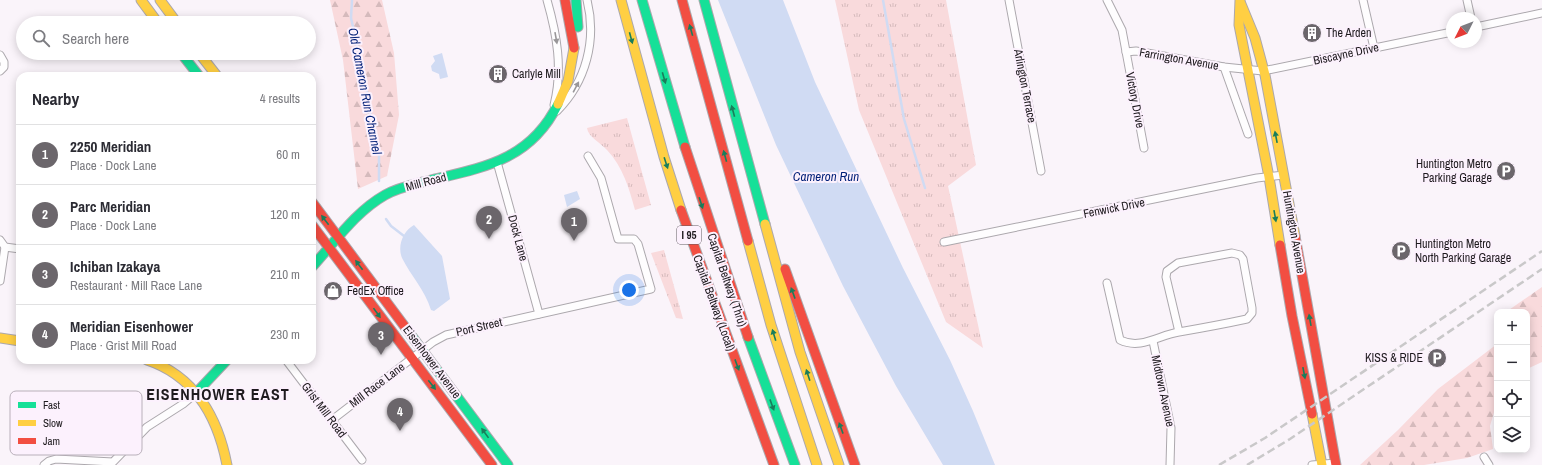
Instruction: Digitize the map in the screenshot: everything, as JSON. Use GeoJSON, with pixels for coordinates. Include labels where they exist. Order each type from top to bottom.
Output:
{"type":"FeatureCollection","features":[{"type":"Feature","properties":{"kind":"main road"},"geometry":{"type":"LineString","coordinates":[[141,0],[153,16]]}},
{"type":"Feature","properties":{"kind":"main road"},"geometry":{"type":"LineString","coordinates":[[160,0],[172,16]]}},
{"type":"Feature","properties":{"kind":"main road"},"geometry":{"type":"LineString","coordinates":[[565,0],[574,48]]}},
{"type":"Feature","properties":{"kind":"main road","name":"Mill Road"},"geometry":{"type":"LineString","coordinates":[[316,263],[369,206],[392,191],[497,162],[523,149],[540,132],[551,117],[568,81],[578,30],[576,0]]}},
{"type":"Feature","properties":{"kind":"main road","name":"Capital Beltway (Local)"},"geometry":{"type":"LineString","coordinates":[[621,0],[664,157],[691,240],[774,465]]}},
{"type":"Feature","properties":{"kind":"main road","name":"Capital Beltway (Thru)"},"geometry":{"type":"LineString","coordinates":[[642,0],[693,176],[730,291],[795,465]]}},
{"type":"Feature","properties":{"kind":"main road"},"geometry":{"type":"LineString","coordinates":[[682,0],[771,325],[797,408],[817,465]]}},
{"type":"Feature","properties":{"kind":"main road"},"geometry":{"type":"LineString","coordinates":[[704,0],[754,189],[800,352],[839,465]]}},
{"type":"Feature","properties":{"kind":"main road","name":"Huntington Avenue"},"geometry":{"type":"LineString","coordinates":[[1240,2],[1239,25],[1269,177],[1292,316],[1322,464]]}},
{"type":"Feature","properties":{"kind":"main road","name":"Huntington Avenue"},"geometry":{"type":"LineString","coordinates":[[1240,2],[1251,24],[1263,71],[1284,175],[1336,464]]}},
{"type":"Feature","properties":{"kind":"main road"},"geometry":{"type":"LineString","coordinates":[[186,60],[196,72]]}},
{"type":"Feature","properties":{"kind":"main road"},"geometry":{"type":"LineString","coordinates":[[204,60],[214,72]]}},
{"type":"Feature","properties":{"kind":"main road"},"geometry":{"type":"LineString","coordinates":[[754,189],[855,465]]}},
{"type":"Feature","properties":{"kind":"main road","name":"Eisenhower Avenue"},"geometry":{"type":"LineString","coordinates":[[316,208],[508,465]]}},
{"type":"Feature","properties":{"kind":"main road","name":"Eisenhower Avenue"},"geometry":{"type":"LineString","coordinates":[[316,230],[492,465]]}},
{"type":"Feature","properties":{"kind":"main road"},"geometry":{"type":"LineString","coordinates":[[0,338],[16,340]]}},
{"type":"Feature","properties":{"kind":"main road"},"geometry":{"type":"LineString","coordinates":[[158,364],[168,368],[178,375],[196,393],[210,413],[219,432],[227,465]]}},
{"type":"Feature","properties":{"kind":"main road"},"geometry":{"type":"LineString","coordinates":[[196,393],[223,364]]}},
{"type":"Feature","properties":{"kind":"street","name":"Mill Road"},"geometry":{"type":"LineString","coordinates":[[547,0],[553,21],[558,56],[558,86],[551,117]]}},
{"type":"Feature","properties":{"kind":"street","name":"Mill Road"},"geometry":{"type":"LineString","coordinates":[[551,117],[574,91],[585,65],[590,31],[587,0]]}},
{"type":"Feature","properties":{"kind":"street","name":"Arlington Terrace"},"geometry":{"type":"LineString","coordinates":[[1009,0],[1041,171]]}},
{"type":"Feature","properties":{"kind":"street","name":"Farrington Avenue"},"geometry":{"type":"LineString","coordinates":[[1107,0],[1122,30],[1126,52],[1136,51],[1224,67],[1263,71]]}},
{"type":"Feature","properties":{"kind":"street"},"geometry":{"type":"LineString","coordinates":[[1363,0],[1374,48]]}},
{"type":"Feature","properties":{"kind":"street"},"geometry":{"type":"LineString","coordinates":[[1467,0],[1469,12]]}},
{"type":"Feature","properties":{"kind":"street"},"geometry":{"type":"LineString","coordinates":[[1482,26],[1542,13]]}},
{"type":"Feature","properties":{"kind":"street","name":"Biscayne Drive"},"geometry":{"type":"LineString","coordinates":[[1263,71],[1446,33]]}},
{"type":"Feature","properties":{"kind":"street","name":"Victory Drive"},"geometry":{"type":"LineString","coordinates":[[1126,52],[1144,148]]}},
{"type":"Feature","properties":{"kind":"street"},"geometry":{"type":"LineString","coordinates":[[0,56],[4,62],[4,67],[0,71]]}},
{"type":"Feature","properties":{"kind":"street"},"geometry":{"type":"LineString","coordinates":[[1224,67],[1248,134]]}},
{"type":"Feature","properties":{"kind":"street","name":"Port Street"},"geometry":{"type":"LineString","coordinates":[[422,350],[446,335],[651,289],[638,244],[634,239],[618,239],[601,178],[588,156]]}},
{"type":"Feature","properties":{"kind":"street","name":"Dock Lane"},"geometry":{"type":"LineString","coordinates":[[497,162],[539,314]]}},
{"type":"Feature","properties":{"kind":"street","name":"Fenwick Drive"},"geometry":{"type":"LineString","coordinates":[[944,242],[1284,175]]}},
{"type":"Feature","properties":{"kind":"street"},"geometry":{"type":"LineString","coordinates":[[0,240],[5,247],[0,281]]}},
{"type":"Feature","properties":{"kind":"street"},"geometry":{"type":"LineString","coordinates":[[5,247],[16,248]]}},
{"type":"Feature","properties":{"kind":"street"},"geometry":{"type":"LineString","coordinates":[[1107,283],[1120,340],[1128,344],[1153,341],[1178,332],[1190,331],[1247,319],[1252,313],[1243,259],[1240,255],[1232,253],[1178,263],[1167,271],[1166,277],[1178,332]]}},
{"type":"Feature","properties":{"kind":"street","name":"Midtown Avenue"},"geometry":{"type":"LineString","coordinates":[[1153,341],[1171,428],[1170,465]]}},
{"type":"Feature","properties":{"kind":"street","name":"Mill Race Lane"},"geometry":{"type":"LineString","coordinates":[[332,420],[422,350]]}},
{"type":"Feature","properties":{"kind":"street","name":"Grist Mill Road"},"geometry":{"type":"LineString","coordinates":[[289,364],[362,460]]}},
{"type":"Feature","properties":{"kind":"street"},"geometry":{"type":"LineString","coordinates":[[142,432],[147,427],[183,404],[196,393]]}},
{"type":"Feature","properties":{"kind":"street"},"geometry":{"type":"LineString","coordinates":[[1322,464],[1333,450]]}},
{"type":"Feature","properties":{"kind":"street"},"geometry":{"type":"LineString","coordinates":[[44,465],[49,461],[56,459],[113,462],[120,455]]}},
{"type":"Feature","properties":{"kind":"street"},"geometry":{"type":"LineString","coordinates":[[1484,457],[1489,465]]}},
{"type":"Feature","properties":{"kind":"street"},"geometry":{"type":"LineString","coordinates":[[1312,465],[1336,464]]}},
{"type":"Feature","properties":{"kind":"green space"},"geometry":{"type":"Polygon","coordinates":[[[330,0],[382,0],[394,53],[399,115],[387,176],[358,189],[343,60],[330,0]]]}},
{"type":"Feature","properties":{"kind":"green space"},"geometry":{"type":"Polygon","coordinates":[[[835,0],[946,0],[976,165],[948,186],[983,348],[946,322],[859,110],[835,0]]]}},
{"type":"Feature","properties":{"kind":"green space"},"geometry":{"type":"Polygon","coordinates":[[[627,118],[651,205],[635,210],[628,186],[617,163],[607,150],[595,140],[587,128],[627,118]]]}},
{"type":"Feature","properties":{"kind":"green space"},"geometry":{"type":"Polygon","coordinates":[[[664,250],[683,319],[676,318],[651,253],[664,250]]]}},
{"type":"Feature","properties":{"kind":"green space"},"geometry":{"type":"Polygon","coordinates":[[[1542,287],[1542,362],[1530,368],[1530,309],[1510,309],[1542,287]]]}},
{"type":"Feature","properties":{"kind":"green space"},"geometry":{"type":"Polygon","coordinates":[[[1494,346],[1494,412],[1490,426],[1493,449],[1467,458],[1424,465],[1360,465],[1398,430],[1438,389],[1494,346]]]}},
{"type":"Feature","properties":{"kind":"water","name":"Cameron Run"},"geometry":{"type":"Polygon","coordinates":[[[718,0],[783,0],[815,82],[903,268],[950,360],[995,465],[943,465],[896,386],[843,286],[776,145],[718,0]]]}},
{"type":"Feature","properties":{"kind":"water"},"geometry":{"type":"Polygon","coordinates":[[[442,53],[448,77],[440,79],[439,74],[432,71],[431,66],[435,61],[433,56],[442,53]]]}},
{"type":"Feature","properties":{"kind":"water"},"geometry":{"type":"Polygon","coordinates":[[[577,191],[580,199],[567,207],[564,195],[577,191]]]}},
{"type":"Feature","properties":{"kind":"water"},"geometry":{"type":"Polygon","coordinates":[[[414,225],[442,256],[450,299],[434,311],[431,310],[422,290],[402,258],[400,249],[402,239],[407,231],[414,225]]]}},
{"type":"Feature","properties":{"kind":"waterway","name":"Old Cameron Run Channel"},"geometry":{"type":"LineString","coordinates":[[352,0],[351,18],[379,153],[379,181]]}},
{"type":"Feature","properties":{"kind":"waterway"},"geometry":{"type":"LineString","coordinates":[[883,0],[904,119],[925,188]]}},
{"type":"Feature","properties":{"kind":"waterway"},"geometry":{"type":"LineString","coordinates":[[386,219],[391,226],[404,236]]}},
{"type":"Feature","properties":{"kind":"railway"},"geometry":{"type":"LineString","coordinates":[[1219,465],[1265,438],[1542,251]]}},
{"type":"Feature","properties":{"kind":"railway"},"geometry":{"type":"LineString","coordinates":[[1247,465],[1290,439],[1542,269]]}},
{"type":"Feature","properties":{"kind":"traffic: fast"},"geometry":{"type":"LineString","coordinates":[[576,0],[578,27]]}},
{"type":"Feature","properties":{"kind":"traffic: fast"},"geometry":{"type":"LineString","coordinates":[[642,0],[685,147]]}},
{"type":"Feature","properties":{"kind":"traffic: fast"},"geometry":{"type":"LineString","coordinates":[[704,0],[765,224]]}},
{"type":"Feature","properties":{"kind":"traffic: fast"},"geometry":{"type":"LineString","coordinates":[[186,60],[196,72]]}},
{"type":"Feature","properties":{"kind":"traffic: fast"},"geometry":{"type":"LineString","coordinates":[[316,262],[346,228],[374,202],[390,192],[414,184],[488,165],[505,158],[520,149],[534,137],[547,123],[558,104]]}},
{"type":"Feature","properties":{"kind":"traffic: fast"},"geometry":{"type":"LineString","coordinates":[[411,335],[508,465]]}},
{"type":"Feature","properties":{"kind":"traffic: fast"},"geometry":{"type":"LineString","coordinates":[[748,337],[795,465]]}},
{"type":"Feature","properties":{"kind":"traffic: fast"},"geometry":{"type":"LineString","coordinates":[[196,393],[223,364]]}},
{"type":"Feature","properties":{"kind":"traffic: slow"},"geometry":{"type":"LineString","coordinates":[[141,0],[153,16]]}},
{"type":"Feature","properties":{"kind":"traffic: slow"},"geometry":{"type":"LineString","coordinates":[[160,0],[172,16]]}},
{"type":"Feature","properties":{"kind":"traffic: slow"},"geometry":{"type":"LineString","coordinates":[[621,0],[664,157],[681,210]]}},
{"type":"Feature","properties":{"kind":"traffic: slow"},"geometry":{"type":"LineString","coordinates":[[1240,0],[1239,25],[1269,177],[1280,245]]}},
{"type":"Feature","properties":{"kind":"traffic: slow"},"geometry":{"type":"LineString","coordinates":[[1241,4],[1255,38],[1265,75],[1295,236]]}},
{"type":"Feature","properties":{"kind":"traffic: slow"},"geometry":{"type":"LineString","coordinates":[[558,104],[568,81],[574,48]]}},
{"type":"Feature","properties":{"kind":"traffic: slow"},"geometry":{"type":"LineString","coordinates":[[204,60],[214,72]]}},
{"type":"Feature","properties":{"kind":"traffic: slow"},"geometry":{"type":"LineString","coordinates":[[765,224],[800,352],[839,465]]}},
{"type":"Feature","properties":{"kind":"traffic: slow"},"geometry":{"type":"LineString","coordinates":[[748,241],[771,325],[817,465]]}},
{"type":"Feature","properties":{"kind":"traffic: slow"},"geometry":{"type":"LineString","coordinates":[[0,338],[16,340]]}},
{"type":"Feature","properties":{"kind":"traffic: slow"},"geometry":{"type":"LineString","coordinates":[[157,364],[164,367],[178,377],[191,388],[202,401],[217,431],[227,465]]}},
{"type":"Feature","properties":{"kind":"traffic: slow"},"geometry":{"type":"LineString","coordinates":[[1312,414],[1322,465]]}},
{"type":"Feature","properties":{"kind":"traffic: jam"},"geometry":{"type":"LineString","coordinates":[[565,0],[574,48]]}},
{"type":"Feature","properties":{"kind":"traffic: jam"},"geometry":{"type":"LineString","coordinates":[[682,0],[748,241]]}},
{"type":"Feature","properties":{"kind":"traffic: jam"},"geometry":{"type":"LineString","coordinates":[[685,147],[748,337]]}},
{"type":"Feature","properties":{"kind":"traffic: jam"},"geometry":{"type":"LineString","coordinates":[[316,207],[411,335]]}},
{"type":"Feature","properties":{"kind":"traffic: jam"},"geometry":{"type":"LineString","coordinates":[[681,210],[774,465]]}},
{"type":"Feature","properties":{"kind":"traffic: jam"},"geometry":{"type":"LineString","coordinates":[[316,230],[492,465]]}},
{"type":"Feature","properties":{"kind":"traffic: jam"},"geometry":{"type":"LineString","coordinates":[[1295,236],[1336,465]]}},
{"type":"Feature","properties":{"kind":"traffic: jam"},"geometry":{"type":"LineString","coordinates":[[1280,245],[1292,316],[1312,414]]}},
{"type":"Feature","properties":{"kind":"traffic: jam"},"geometry":{"type":"LineString","coordinates":[[785,269],[855,465]]}},
{"type":"Feature","properties":{"kind":"place","name":"The Arden"},"geometry":{"type":"Point","coordinates":[1312,33]}},
{"type":"Feature","properties":{"kind":"place","name":"Carlyle Mill"},"geometry":{"type":"Point","coordinates":[498,74]}},
{"type":"Feature","properties":{"kind":"place","name":"Huntington Metro Parking Garage"},"geometry":{"type":"Point","coordinates":[1506,171]}},
{"type":"Feature","properties":{"kind":"place","name":"Parc Meridian"},"geometry":{"type":"Point","coordinates":[489,239]}},
{"type":"Feature","properties":{"kind":"place","name":"2250 Meridian"},"geometry":{"type":"Point","coordinates":[574,241]}},
{"type":"Feature","properties":{"kind":"place","name":"Huntington Metro North Parking Garage"},"geometry":{"type":"Point","coordinates":[1401,251]}},
{"type":"Feature","properties":{"kind":"place","name":"FedEx Office"},"geometry":{"type":"Point","coordinates":[333,291]}},
{"type":"Feature","properties":{"kind":"place","name":"Ichiban Izakaya"},"geometry":{"type":"Point","coordinates":[381,355]}},
{"type":"Feature","properties":{"kind":"place","name":"KISS & RIDE"},"geometry":{"type":"Point","coordinates":[1437,358]}},
{"type":"Feature","properties":{"kind":"place","name":"Meridian Eisenhower"},"geometry":{"type":"Point","coordinates":[400,431]}},
{"type":"Feature","properties":{"kind":"district","name":"EISENHOWER EAST"},"geometry":{"type":"Point","coordinates":[218,394]}}]}
